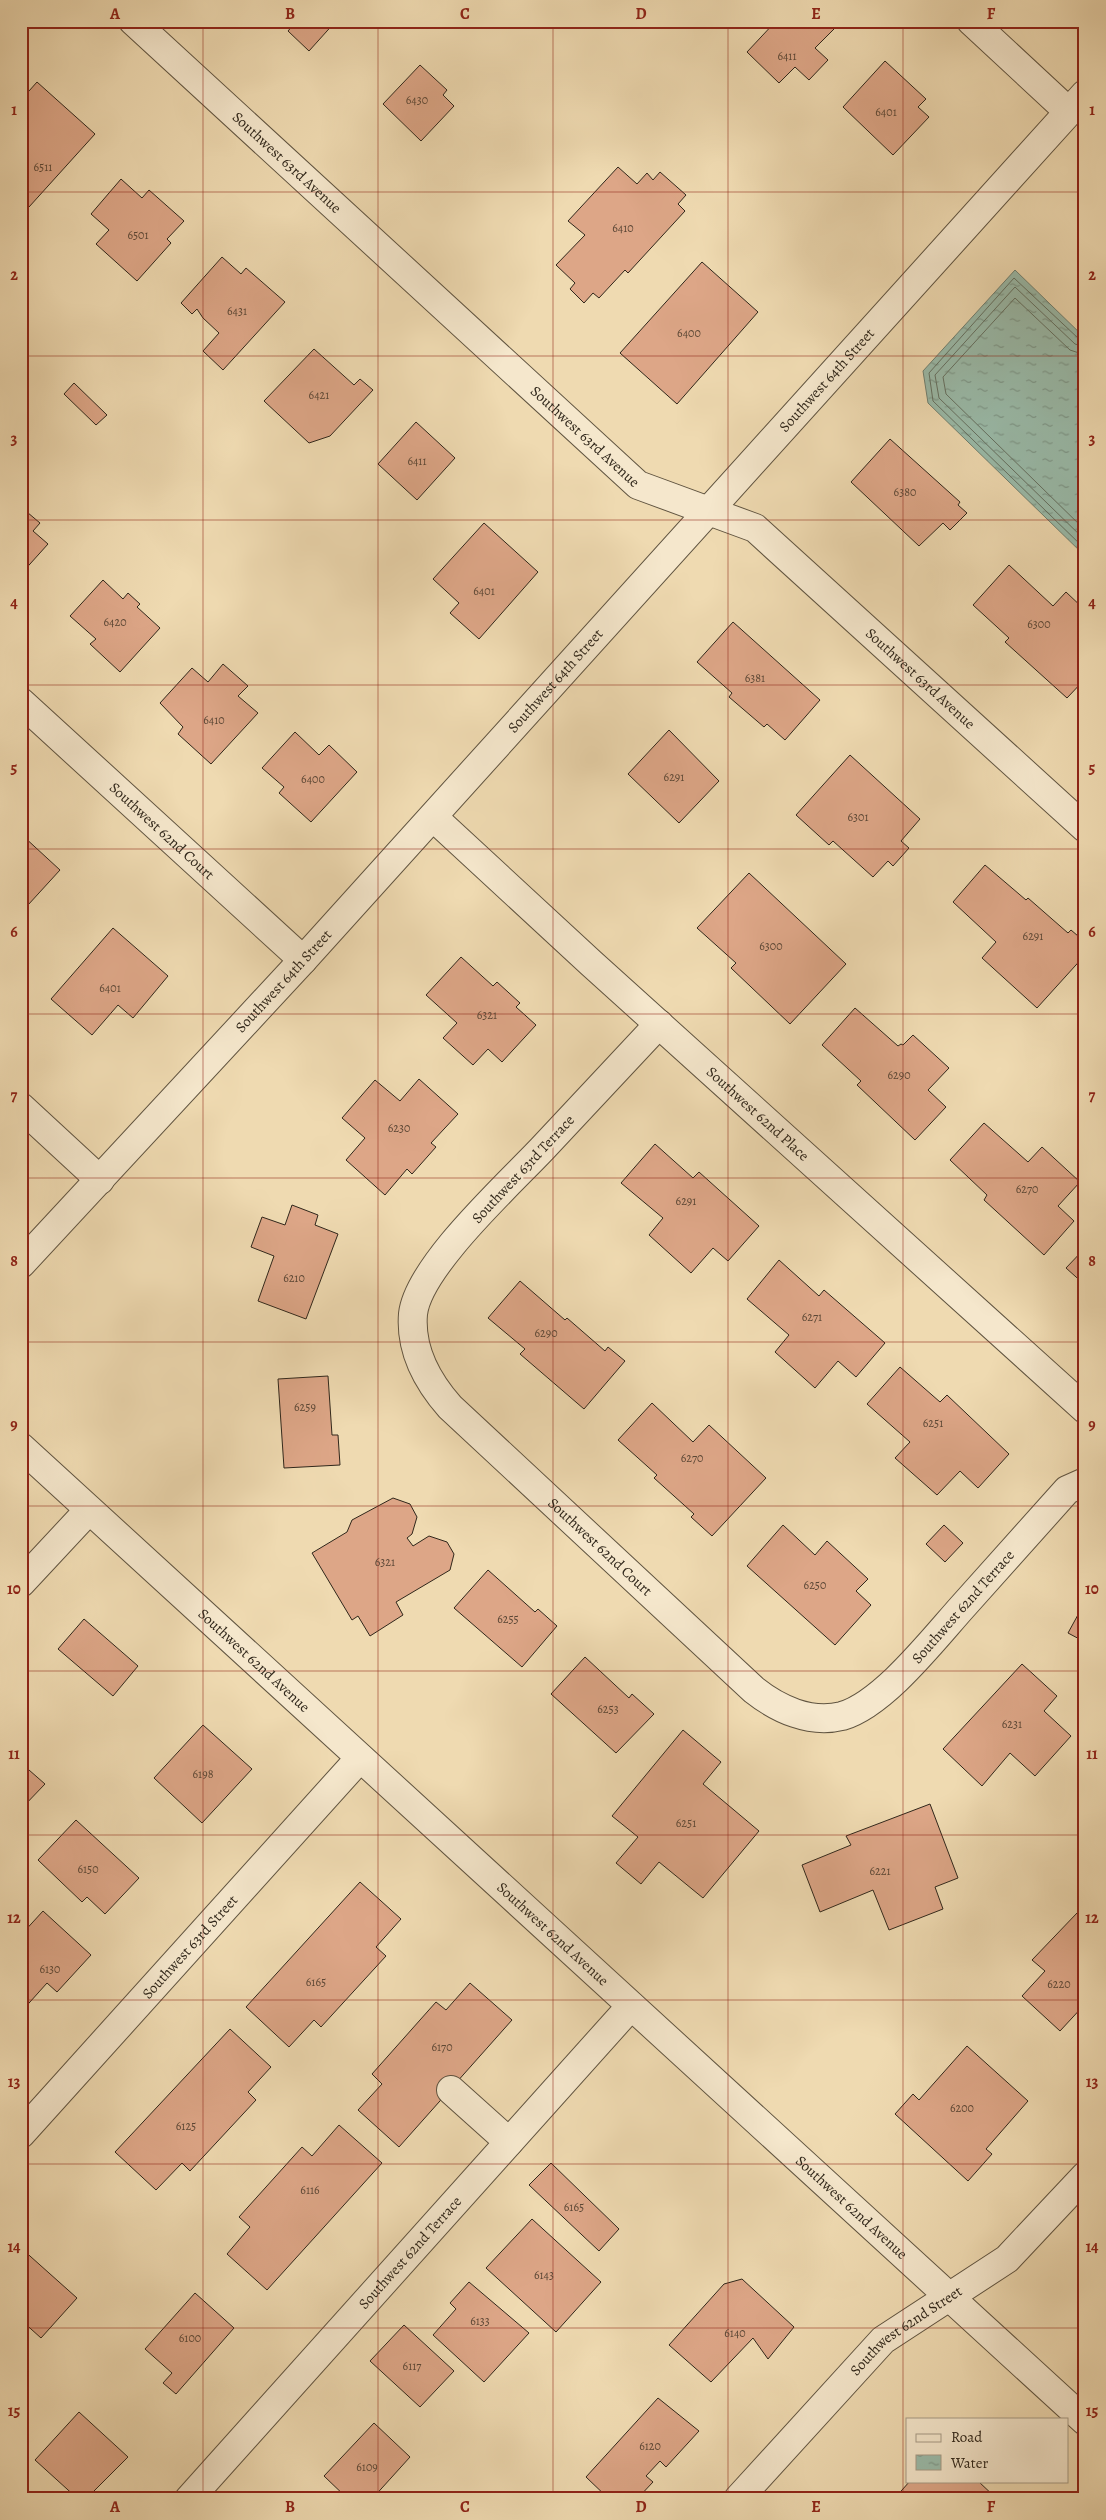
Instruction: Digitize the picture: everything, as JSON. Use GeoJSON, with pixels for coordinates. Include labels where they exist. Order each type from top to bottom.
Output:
{"type":"FeatureCollection","features":[{"type":"Feature","properties":{"kind":"street","name":"Southwest 63rd Avenue"},"geometry":{"type":"LineString","coordinates":[[133,21],[638,485],[755,528],[1085,828]]}},
{"type":"Feature","properties":{"kind":"street"},"geometry":{"type":"LineString","coordinates":[[971,21],[1077,103]]}},
{"type":"Feature","properties":{"kind":"street","name":"Southwest 64th Street"},"geometry":{"type":"LineString","coordinates":[[21,1264],[303,960],[1077,103]]}},
{"type":"Feature","properties":{"kind":"street","name":"Southwest 62nd Court"},"geometry":{"type":"LineString","coordinates":[[21,702],[303,960]]}},
{"type":"Feature","properties":{"kind":"street","name":"Southwest 62nd Place"},"geometry":{"type":"LineString","coordinates":[[433,817],[1085,1409]]}},
{"type":"Feature","properties":{"kind":"street","name":"Southwest 63rd Terrace"},"geometry":{"type":"LineString","coordinates":[[414,1328],[416,1302],[423,1285],[447,1250],[659,1024]]}},
{"type":"Feature","properties":{"kind":"street"},"geometry":{"type":"LineString","coordinates":[[21,1107],[100,1180]]}},
{"type":"Feature","properties":{"kind":"street","name":"Southwest 62nd Court"},"geometry":{"type":"LineString","coordinates":[[414,1328],[416,1347],[422,1365],[440,1395],[458,1414],[754,1690],[782,1708],[800,1715],[830,1718]]}},
{"type":"Feature","properties":{"kind":"street","name":"Southwest 62nd Avenue"},"geometry":{"type":"LineString","coordinates":[[21,1447],[1085,2421]]}},
{"type":"Feature","properties":{"kind":"street","name":"Southwest 62nd Terrace"},"geometry":{"type":"LineString","coordinates":[[830,1718],[854,1711],[882,1692],[912,1663],[1067,1490],[1085,1482]]}},
{"type":"Feature","properties":{"kind":"street"},"geometry":{"type":"LineString","coordinates":[[21,1583],[89,1510]]}},
{"type":"Feature","properties":{"kind":"street","name":"Southwest 63rd Street"},"geometry":{"type":"LineString","coordinates":[[21,2134],[360,1758]]}},
{"type":"Feature","properties":{"kind":"street","name":"Southwest 62nd Terrace"},"geometry":{"type":"LineString","coordinates":[[189,2499],[631,2006]]}},
{"type":"Feature","properties":{"kind":"street"},"geometry":{"type":"LineString","coordinates":[[451,2090],[509,2142]]}},
{"type":"Feature","properties":{"kind":"street","name":"Southwest 62nd Street"},"geometry":{"type":"LineString","coordinates":[[738,2499],[882,2340],[1007,2259],[1085,2176]]}},
{"type":"Feature","properties":{"kind":"water"},"geometry":{"type":"Polygon","coordinates":[[[1015,270],[1085,338],[1085,556],[928,403],[923,371],[1015,270]]]}},
{"type":"Feature","properties":{"kind":"building"},"geometry":{"type":"Polygon","coordinates":[[[291,21],[336,21],[309,51],[288,31],[294,24],[291,21]]]}},
{"type":"Feature","properties":{"kind":"building"},"geometry":{"type":"Polygon","coordinates":[[[683,21],[698,21],[691,29],[683,21]]]}},
{"type":"Feature","properties":{"kind":"building"},"geometry":{"type":"Polygon","coordinates":[[[776,21],[842,21],[815,48],[828,60],[809,80],[795,67],[779,83],[747,52],[776,21]]]}},
{"type":"Feature","properties":{"kind":"building"},"geometry":{"type":"Polygon","coordinates":[[[885,61],[926,99],[918,107],[929,117],[893,155],[843,107],[885,61]]]}},
{"type":"Feature","properties":{"kind":"building"},"geometry":{"type":"Polygon","coordinates":[[[420,65],[447,90],[443,95],[454,106],[421,141],[383,104],[420,65]]]}},
{"type":"Feature","properties":{"kind":"building"},"geometry":{"type":"Polygon","coordinates":[[[37,82],[95,134],[29,207],[21,200],[21,100],[37,82]]]}},
{"type":"Feature","properties":{"kind":"building"},"geometry":{"type":"Polygon","coordinates":[[[618,167],[637,184],[647,173],[653,180],[660,172],[686,195],[678,204],[685,211],[628,273],[625,270],[599,298],[593,293],[584,303],[570,289],[575,283],[556,265],[585,235],[568,221],[618,167]]]}},
{"type":"Feature","properties":{"kind":"building"},"geometry":{"type":"Polygon","coordinates":[[[121,179],[142,198],[149,190],[184,221],[167,239],[171,243],[137,281],[96,244],[109,230],[91,214],[121,179]]]}},
{"type":"Feature","properties":{"kind":"building"},"geometry":{"type":"Polygon","coordinates":[[[222,257],[241,274],[246,268],[285,302],[223,370],[203,351],[219,333],[203,318],[197,309],[192,314],[181,303],[222,257]]]}},
{"type":"Feature","properties":{"kind":"building"},"geometry":{"type":"Polygon","coordinates":[[[702,262],[758,312],[677,404],[620,353],[702,262]]]}},
{"type":"Feature","properties":{"kind":"building"},"geometry":{"type":"Polygon","coordinates":[[[314,349],[354,385],[360,379],[373,390],[330,436],[309,443],[264,401],[314,349]]]}},
{"type":"Feature","properties":{"kind":"building"},"geometry":{"type":"Polygon","coordinates":[[[74,383],[107,415],[96,425],[64,394],[74,383]]]}},
{"type":"Feature","properties":{"kind":"building"},"geometry":{"type":"Polygon","coordinates":[[[416,422],[455,458],[417,500],[378,464],[416,422]]]}},
{"type":"Feature","properties":{"kind":"building"},"geometry":{"type":"Polygon","coordinates":[[[890,439],[960,502],[958,505],[967,513],[950,530],[943,523],[919,546],[851,482],[890,439]]]}},
{"type":"Feature","properties":{"kind":"building"},"geometry":{"type":"Polygon","coordinates":[[[21,507],[40,523],[33,531],[48,544],[21,574],[21,507]]]}},
{"type":"Feature","properties":{"kind":"building"},"geometry":{"type":"Polygon","coordinates":[[[484,523],[538,572],[479,639],[450,613],[459,603],[433,579],[484,523]]]}},
{"type":"Feature","properties":{"kind":"building"},"geometry":{"type":"Polygon","coordinates":[[[1009,565],[1053,606],[1066,592],[1085,610],[1085,679],[1067,698],[1005,642],[1009,638],[973,605],[1009,565]]]}},
{"type":"Feature","properties":{"kind":"building"},"geometry":{"type":"Polygon","coordinates":[[[103,580],[123,599],[128,593],[140,604],[137,607],[160,628],[120,672],[90,644],[96,639],[70,616],[103,580]]]}},
{"type":"Feature","properties":{"kind":"building"},"geometry":{"type":"Polygon","coordinates":[[[733,622],[820,700],[785,740],[767,724],[764,727],[729,697],[732,693],[697,662],[733,622]]]}},
{"type":"Feature","properties":{"kind":"building"},"geometry":{"type":"Polygon","coordinates":[[[223,664],[248,686],[238,696],[258,713],[211,764],[178,734],[183,727],[160,703],[192,668],[208,682],[223,664]]]}},
{"type":"Feature","properties":{"kind":"building"},"geometry":{"type":"Polygon","coordinates":[[[669,730],[719,781],[679,823],[628,774],[669,730]]]}},
{"type":"Feature","properties":{"kind":"building"},"geometry":{"type":"Polygon","coordinates":[[[295,732],[319,755],[329,745],[357,772],[311,822],[279,793],[284,787],[262,768],[295,732]]]}},
{"type":"Feature","properties":{"kind":"building"},"geometry":{"type":"Polygon","coordinates":[[[850,755],[920,819],[901,841],[909,848],[893,866],[888,861],[873,877],[833,841],[829,845],[796,815],[850,755]]]}},
{"type":"Feature","properties":{"kind":"building"},"geometry":{"type":"Polygon","coordinates":[[[22,835],[60,870],[28,905],[21,898],[22,835]]]}},
{"type":"Feature","properties":{"kind":"building"},"geometry":{"type":"Polygon","coordinates":[[[985,865],[1026,900],[1028,898],[1068,933],[1071,930],[1085,942],[1085,955],[1037,1008],[982,958],[996,942],[953,902],[985,865]]]}},
{"type":"Feature","properties":{"kind":"building"},"geometry":{"type":"Polygon","coordinates":[[[749,873],[846,964],[790,1024],[731,968],[736,963],[697,928],[749,873]]]}},
{"type":"Feature","properties":{"kind":"building"},"geometry":{"type":"Polygon","coordinates":[[[113,928],[168,976],[133,1018],[118,1005],[92,1035],[51,999],[113,928]]]}},
{"type":"Feature","properties":{"kind":"building"},"geometry":{"type":"Polygon","coordinates":[[[461,957],[493,986],[497,982],[520,1003],[516,1007],[536,1025],[502,1062],[488,1049],[473,1065],[443,1038],[457,1023],[426,995],[461,957]]]}},
{"type":"Feature","properties":{"kind":"building"},"geometry":{"type":"Polygon","coordinates":[[[855,1008],[898,1046],[903,1045],[913,1035],[949,1068],[928,1090],[946,1107],[915,1140],[857,1085],[861,1081],[822,1045],[855,1008]]]}},
{"type":"Feature","properties":{"kind":"building"},"geometry":{"type":"Polygon","coordinates":[[[419,1079],[458,1114],[431,1143],[436,1147],[412,1174],[407,1169],[385,1195],[346,1160],[365,1138],[342,1118],[375,1080],[400,1101],[419,1079]]]}},
{"type":"Feature","properties":{"kind":"building"},"geometry":{"type":"Polygon","coordinates":[[[984,1123],[1028,1162],[1042,1147],[1080,1182],[1058,1206],[1074,1221],[1044,1255],[984,1200],[987,1195],[950,1160],[984,1123]]]}},
{"type":"Feature","properties":{"kind":"building"},"geometry":{"type":"Polygon","coordinates":[[[655,1144],[693,1178],[699,1172],[759,1226],[728,1261],[713,1248],[691,1273],[649,1235],[663,1218],[621,1183],[655,1144]]]}},
{"type":"Feature","properties":{"kind":"building"},"geometry":{"type":"Polygon","coordinates":[[[292,1205],[318,1215],[315,1225],[338,1234],[306,1319],[258,1301],[274,1256],[251,1247],[262,1217],[285,1225],[292,1205]]]}},
{"type":"Feature","properties":{"kind":"building"},"geometry":{"type":"Polygon","coordinates":[[[1085,1248],[1085,1285],[1066,1268],[1085,1248]]]}},
{"type":"Feature","properties":{"kind":"building"},"geometry":{"type":"Polygon","coordinates":[[[779,1260],[819,1296],[824,1290],[885,1343],[856,1377],[838,1361],[815,1388],[775,1352],[789,1335],[747,1299],[779,1260]]]}},
{"type":"Feature","properties":{"kind":"building"},"geometry":{"type":"Polygon","coordinates":[[[520,1281],[605,1351],[608,1347],[625,1361],[584,1409],[520,1354],[525,1349],[488,1318],[520,1281]]]}},
{"type":"Feature","properties":{"kind":"building"},"geometry":{"type":"Polygon","coordinates":[[[900,1367],[940,1402],[947,1395],[1009,1454],[978,1488],[960,1471],[937,1495],[895,1458],[910,1442],[867,1404],[900,1367]]]}},
{"type":"Feature","properties":{"kind":"building"},"geometry":{"type":"Polygon","coordinates":[[[328,1376],[332,1435],[338,1435],[340,1465],[284,1468],[278,1379],[328,1376]]]}},
{"type":"Feature","properties":{"kind":"building"},"geometry":{"type":"Polygon","coordinates":[[[652,1403],[693,1442],[709,1425],[766,1478],[712,1536],[691,1517],[694,1514],[654,1478],[657,1475],[618,1440],[652,1403]]]}},
{"type":"Feature","properties":{"kind":"building"},"geometry":{"type":"Polygon","coordinates":[[[393,1498],[410,1504],[417,1517],[412,1534],[407,1538],[413,1546],[429,1536],[447,1542],[454,1554],[450,1570],[396,1602],[403,1615],[370,1636],[358,1616],[352,1620],[312,1553],[347,1532],[352,1520],[393,1498]]]}},
{"type":"Feature","properties":{"kind":"building"},"geometry":{"type":"Polygon","coordinates":[[[783,1525],[815,1555],[827,1541],[868,1579],[856,1591],[871,1605],[835,1645],[747,1566],[783,1525]]]}},
{"type":"Feature","properties":{"kind":"building"},"geometry":{"type":"Polygon","coordinates":[[[944,1525],[963,1543],[945,1562],[926,1544],[944,1525]]]}},
{"type":"Feature","properties":{"kind":"building"},"geometry":{"type":"Polygon","coordinates":[[[488,1570],[535,1612],[538,1609],[557,1626],[522,1667],[454,1608],[488,1570]]]}},
{"type":"Feature","properties":{"kind":"building"},"geometry":{"type":"Polygon","coordinates":[[[1085,1602],[1085,1642],[1068,1633],[1085,1602]]]}},
{"type":"Feature","properties":{"kind":"building"},"geometry":{"type":"Polygon","coordinates":[[[84,1619],[138,1666],[113,1696],[58,1649],[84,1619]]]}},
{"type":"Feature","properties":{"kind":"building"},"geometry":{"type":"Polygon","coordinates":[[[585,1657],[629,1698],[632,1694],[654,1714],[616,1753],[551,1694],[585,1657]]]}},
{"type":"Feature","properties":{"kind":"building"},"geometry":{"type":"Polygon","coordinates":[[[1022,1664],[1057,1696],[1044,1711],[1071,1736],[1035,1776],[1010,1753],[982,1786],[943,1749],[1022,1664]]]}},
{"type":"Feature","properties":{"kind":"building"},"geometry":{"type":"Polygon","coordinates":[[[203,1725],[252,1769],[202,1823],[154,1778],[203,1725]]]}},
{"type":"Feature","properties":{"kind":"building"},"geometry":{"type":"Polygon","coordinates":[[[683,1730],[721,1762],[703,1784],[759,1831],[703,1898],[659,1862],[641,1884],[616,1863],[638,1837],[612,1816],[683,1730]]]}},
{"type":"Feature","properties":{"kind":"building"},"geometry":{"type":"Polygon","coordinates":[[[21,1763],[45,1784],[21,1809],[21,1763]]]}},
{"type":"Feature","properties":{"kind":"building"},"geometry":{"type":"Polygon","coordinates":[[[930,1804],[958,1878],[935,1887],[943,1909],[889,1930],[873,1890],[820,1912],[802,1865],[851,1845],[846,1836],[930,1804]]]}},
{"type":"Feature","properties":{"kind":"building"},"geometry":{"type":"Polygon","coordinates":[[[76,1820],[139,1878],[105,1914],[87,1897],[82,1902],[38,1860],[76,1820]]]}},
{"type":"Feature","properties":{"kind":"building"},"geometry":{"type":"Polygon","coordinates":[[[360,1882],[401,1919],[376,1947],[386,1956],[321,2027],[314,2020],[289,2047],[246,2007],[360,1882]]]}},
{"type":"Feature","properties":{"kind":"building"},"geometry":{"type":"Polygon","coordinates":[[[43,1911],[91,1955],[57,1992],[47,1983],[21,2012],[21,1935],[43,1911]]]}},
{"type":"Feature","properties":{"kind":"building"},"geometry":{"type":"Polygon","coordinates":[[[1077,1913],[1085,1920],[1085,2004],[1060,2031],[1022,1996],[1045,1971],[1032,1960],[1077,1913]]]}},
{"type":"Feature","properties":{"kind":"building"},"geometry":{"type":"Polygon","coordinates":[[[470,1983],[512,2020],[399,2147],[358,2110],[382,2084],[372,2074],[436,2002],[446,2010],[470,1983]]]}},
{"type":"Feature","properties":{"kind":"building"},"geometry":{"type":"Polygon","coordinates":[[[230,2029],[271,2067],[248,2092],[256,2100],[190,2171],[182,2163],[156,2190],[115,2152],[230,2029]]]}},
{"type":"Feature","properties":{"kind":"building"},"geometry":{"type":"Polygon","coordinates":[[[967,2046],[1028,2101],[986,2149],[992,2154],[968,2181],[895,2114],[913,2094],[919,2100],[967,2046]]]}},
{"type":"Feature","properties":{"kind":"building"},"geometry":{"type":"Polygon","coordinates":[[[339,2125],[382,2163],[267,2290],[227,2254],[250,2227],[239,2217],[302,2147],[312,2156],[339,2125]]]}},
{"type":"Feature","properties":{"kind":"building"},"geometry":{"type":"Polygon","coordinates":[[[551,2163],[619,2229],[599,2251],[529,2185],[551,2163]]]}},
{"type":"Feature","properties":{"kind":"building"},"geometry":{"type":"Polygon","coordinates":[[[532,2219],[601,2282],[556,2332],[486,2268],[532,2219]]]}},
{"type":"Feature","properties":{"kind":"building"},"geometry":{"type":"Polygon","coordinates":[[[21,2248],[77,2298],[41,2338],[21,2320],[21,2248]]]}},
{"type":"Feature","properties":{"kind":"building"},"geometry":{"type":"Polygon","coordinates":[[[742,2279],[794,2327],[768,2359],[753,2338],[711,2382],[669,2345],[724,2284],[742,2279]]]}},
{"type":"Feature","properties":{"kind":"building"},"geometry":{"type":"Polygon","coordinates":[[[469,2282],[529,2333],[484,2382],[433,2335],[456,2309],[450,2303],[469,2282]]]}},
{"type":"Feature","properties":{"kind":"building"},"geometry":{"type":"Polygon","coordinates":[[[195,2293],[234,2328],[176,2394],[163,2383],[172,2373],[145,2349],[195,2293]]]}},
{"type":"Feature","properties":{"kind":"building"},"geometry":{"type":"Polygon","coordinates":[[[404,2325],[454,2371],[420,2407],[370,2361],[404,2325]]]}},
{"type":"Feature","properties":{"kind":"building"},"geometry":{"type":"Polygon","coordinates":[[[658,2398],[699,2431],[666,2467],[660,2461],[646,2476],[653,2482],[637,2499],[609,2499],[586,2477],[658,2398]]]}},
{"type":"Feature","properties":{"kind":"building"},"geometry":{"type":"Polygon","coordinates":[[[79,2412],[128,2457],[86,2499],[78,2499],[35,2460],[79,2412]]]}},
{"type":"Feature","properties":{"kind":"building"},"geometry":{"type":"Polygon","coordinates":[[[374,2423],[410,2457],[372,2499],[348,2499],[324,2476],[374,2423]]]}},
{"type":"Feature","properties":{"kind":"building"},"geometry":{"type":"Polygon","coordinates":[[[909,2482],[979,2482],[996,2498],[894,2499],[909,2482]]]}}]}
